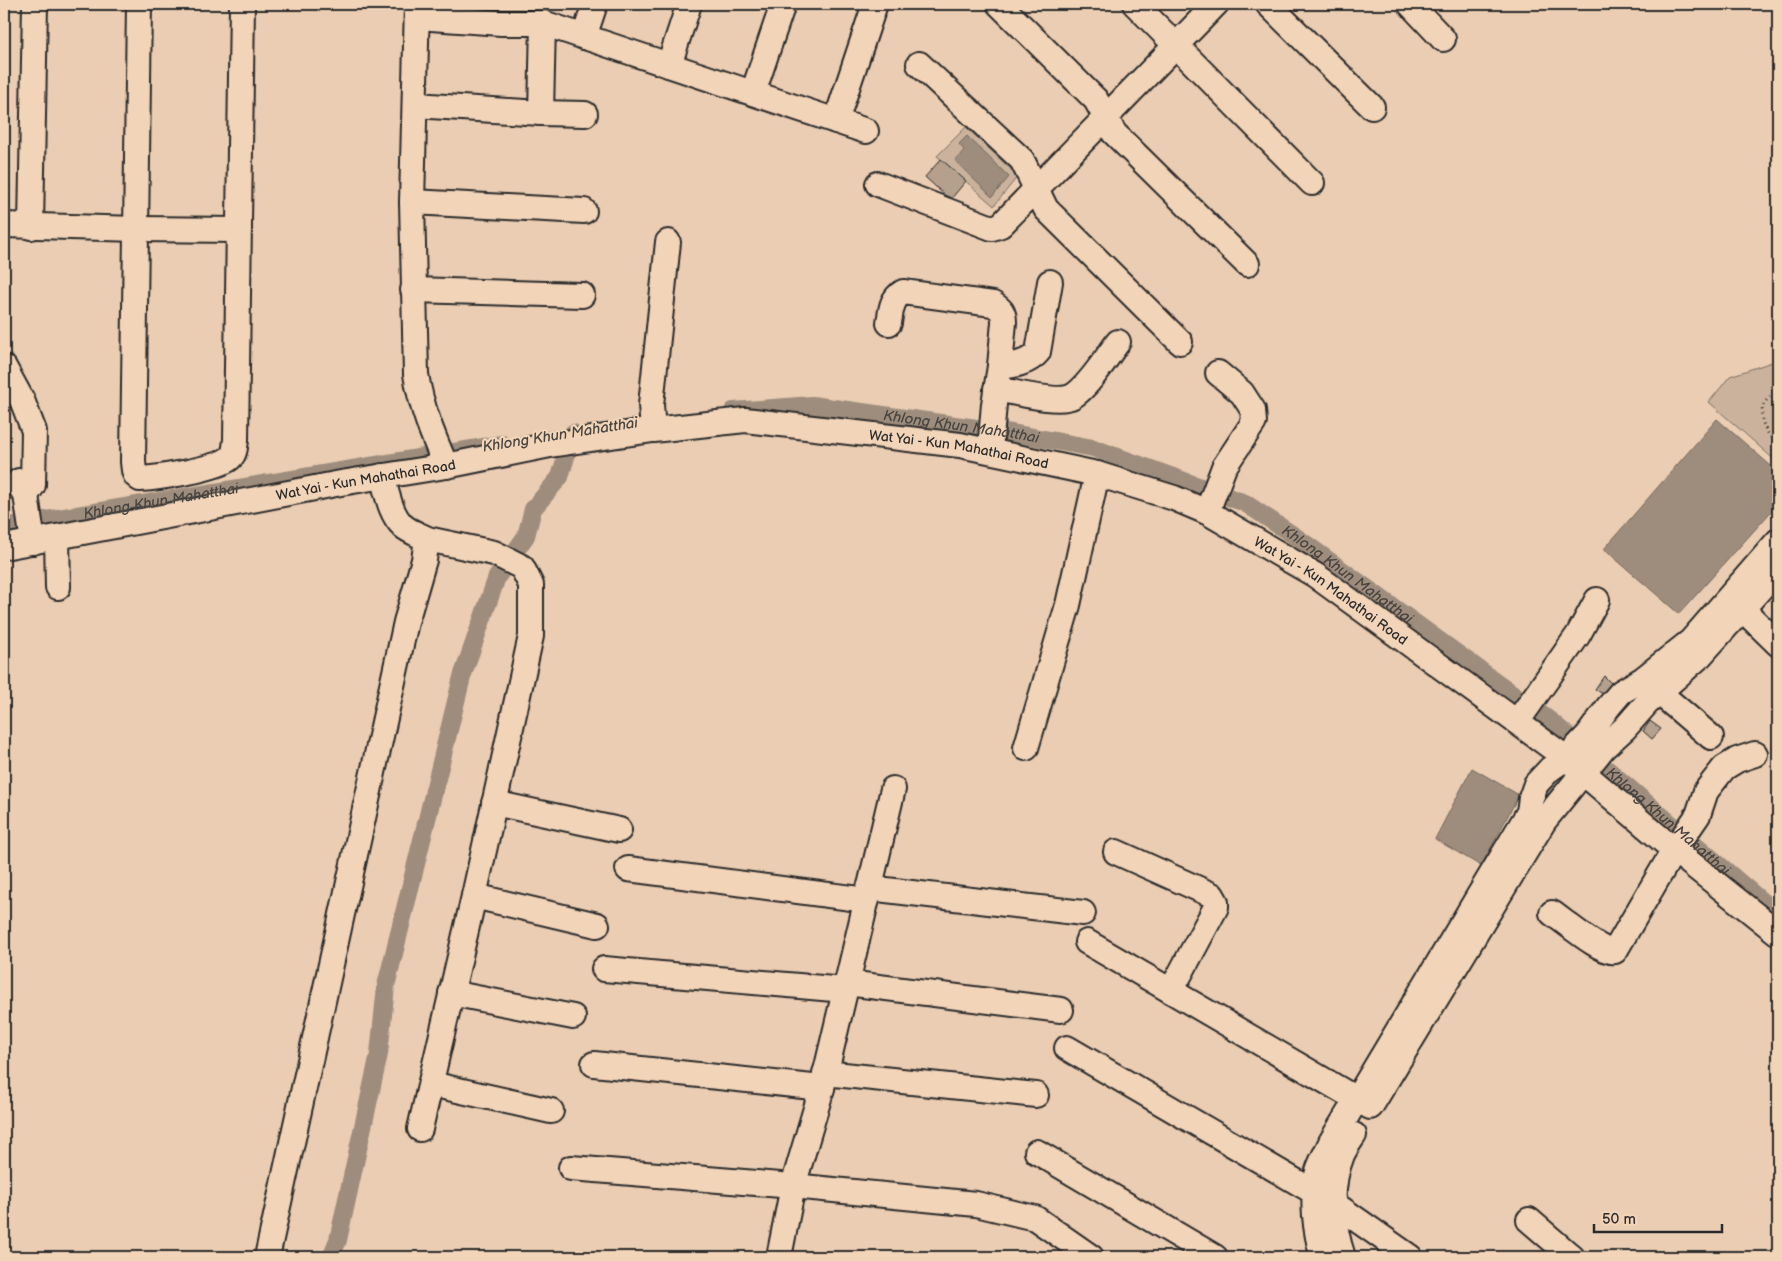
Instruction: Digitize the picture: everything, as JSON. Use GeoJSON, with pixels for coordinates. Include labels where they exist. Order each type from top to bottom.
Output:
{"type":"FeatureCollection","features":[{"type":"Feature","properties":{"kind":"street"},"geometry":{"type":"LineString","coordinates":[[31,227],[35,4]]}},
{"type":"Feature","properties":{"kind":"street"},"geometry":{"type":"LineString","coordinates":[[139,4],[133,462],[136,477],[140,479],[211,466],[229,459],[234,453],[236,440],[242,4]]}},
{"type":"Feature","properties":{"kind":"street"},"geometry":{"type":"LineString","coordinates":[[584,37],[595,4]]}},
{"type":"Feature","properties":{"kind":"street"},"geometry":{"type":"LineString","coordinates":[[669,65],[689,4]]}},
{"type":"Feature","properties":{"kind":"street"},"geometry":{"type":"LineString","coordinates":[[753,93],[783,4]]}},
{"type":"Feature","properties":{"kind":"street"},"geometry":{"type":"LineString","coordinates":[[836,121],[875,4]]}},
{"type":"Feature","properties":{"kind":"street"},"geometry":{"type":"LineString","coordinates":[[999,4],[1096,100],[1114,134],[1247,264]]}},
{"type":"Feature","properties":{"kind":"street"},"geometry":{"type":"LineString","coordinates":[[1135,4],[1312,183]]}},
{"type":"Feature","properties":{"kind":"street"},"geometry":{"type":"LineString","coordinates":[[878,184],[992,228],[1001,225],[1216,4]]}},
{"type":"Feature","properties":{"kind":"street"},"geometry":{"type":"LineString","coordinates":[[1268,4],[1372,107]]}},
{"type":"Feature","properties":{"kind":"street"},"geometry":{"type":"LineString","coordinates":[[1410,4],[1443,39]]}},
{"type":"Feature","properties":{"kind":"street"},"geometry":{"type":"LineString","coordinates":[[443,461],[426,416],[416,374],[412,202],[417,10],[503,13],[544,23],[866,131]]}},
{"type":"Feature","properties":{"kind":"street"},"geometry":{"type":"LineString","coordinates":[[540,113],[544,23]]}},
{"type":"Feature","properties":{"kind":"street"},"geometry":{"type":"LineString","coordinates":[[919,64],[1022,160],[1046,209],[1180,342]]}},
{"type":"Feature","properties":{"kind":"street"},"geometry":{"type":"LineString","coordinates":[[415,105],[585,114]]}},
{"type":"Feature","properties":{"kind":"street"},"geometry":{"type":"LineString","coordinates":[[412,202],[584,211]]}},
{"type":"Feature","properties":{"kind":"street"},"geometry":{"type":"LineString","coordinates":[[4,225],[239,230]]}},
{"type":"Feature","properties":{"kind":"street"},"geometry":{"type":"LineString","coordinates":[[652,419],[668,242]]}},
{"type":"Feature","properties":{"kind":"street"},"geometry":{"type":"LineString","coordinates":[[997,387],[1008,367],[1034,356],[1038,352],[1050,282]]}},
{"type":"Feature","properties":{"kind":"street"},"geometry":{"type":"LineString","coordinates":[[414,290],[582,295]]}},
{"type":"Feature","properties":{"kind":"street"},"geometry":{"type":"LineString","coordinates":[[889,323],[893,301],[903,292],[993,304],[1000,308],[1004,314],[990,444]]}},
{"type":"Feature","properties":{"kind":"street"},"geometry":{"type":"LineString","coordinates":[[997,387],[1047,398],[1071,397],[1084,387],[1118,342]]}},
{"type":"Feature","properties":{"kind":"street"},"geometry":{"type":"LineString","coordinates":[[4,366],[27,411],[34,431],[33,485],[27,498],[32,534]]}},
{"type":"Feature","properties":{"kind":"street"},"geometry":{"type":"LineString","coordinates":[[1209,507],[1224,467],[1254,422],[1253,410],[1242,393],[1218,373]]}},
{"type":"Feature","properties":{"kind":"street","name":"Wat Yai - Kun Mahathai Road"},"geometry":{"type":"LineString","coordinates":[[4,547],[32,534],[57,537],[382,476],[443,461],[586,439],[652,419],[745,420],[960,445],[990,444],[1209,507],[1315,575],[1521,716],[1574,765],[1677,845],[1778,933]]}},
{"type":"Feature","properties":{"kind":"street"},"geometry":{"type":"LineString","coordinates":[[1026,748],[1068,605],[1096,474]]}},
{"type":"Feature","properties":{"kind":"street"},"geometry":{"type":"LineString","coordinates":[[382,476],[391,507],[397,520],[405,527],[427,539],[494,553],[522,567],[531,586],[531,636],[474,896],[420,1129]]}},
{"type":"Feature","properties":{"kind":"street"},"geometry":{"type":"LineString","coordinates":[[57,537],[58,587]]}},
{"type":"Feature","properties":{"kind":"street"},"geometry":{"type":"LineString","coordinates":[[267,1257],[406,622],[424,560],[427,539]]}},
{"type":"Feature","properties":{"kind":"street"},"geometry":{"type":"LineString","coordinates":[[1343,1257],[1324,1198],[1319,1170],[1331,1142],[1364,1103],[1537,816],[1574,765],[1596,741],[1625,728],[1651,686],[1700,656],[1778,541]]}},
{"type":"Feature","properties":{"kind":"street"},"geometry":{"type":"LineString","coordinates":[[1736,603],[1778,569]]}},
{"type":"Feature","properties":{"kind":"street"},"geometry":{"type":"LineString","coordinates":[[1521,716],[1578,635],[1597,600]]}},
{"type":"Feature","properties":{"kind":"street"},"geometry":{"type":"LineString","coordinates":[[1736,603],[1778,644]]}},
{"type":"Feature","properties":{"kind":"street"},"geometry":{"type":"LineString","coordinates":[[1651,686],[1711,737]]}},
{"type":"Feature","properties":{"kind":"street"},"geometry":{"type":"LineString","coordinates":[[1552,913],[1598,946],[1609,952],[1614,952],[1677,845],[1698,815],[1706,791],[1724,768],[1737,760],[1755,754]]}},
{"type":"Feature","properties":{"kind":"street"},"geometry":{"type":"LineString","coordinates":[[779,1257],[793,1186],[824,1080],[893,789]]}},
{"type":"Feature","properties":{"kind":"street"},"geometry":{"type":"LineString","coordinates":[[494,803],[619,830]]}},
{"type":"Feature","properties":{"kind":"street"},"geometry":{"type":"LineString","coordinates":[[1116,852],[1212,895],[1216,902],[1216,907],[1171,991]]}},
{"type":"Feature","properties":{"kind":"street"},"geometry":{"type":"LineString","coordinates":[[628,869],[868,894],[1083,913]]}},
{"type":"Feature","properties":{"kind":"street"},"geometry":{"type":"LineString","coordinates":[[474,896],[596,925]]}},
{"type":"Feature","properties":{"kind":"street"},"geometry":{"type":"LineString","coordinates":[[1087,942],[1364,1103]]}},
{"type":"Feature","properties":{"kind":"street"},"geometry":{"type":"LineString","coordinates":[[604,969],[846,986],[1061,1010]]}},
{"type":"Feature","properties":{"kind":"street"},"geometry":{"type":"LineString","coordinates":[[451,993],[573,1017]]}},
{"type":"Feature","properties":{"kind":"street"},"geometry":{"type":"LineString","coordinates":[[1067,1048],[1324,1198],[1410,1257]]}},
{"type":"Feature","properties":{"kind":"street"},"geometry":{"type":"LineString","coordinates":[[594,1064],[1036,1095]]}},
{"type":"Feature","properties":{"kind":"street"},"geometry":{"type":"LineString","coordinates":[[431,1084],[551,1111]]}},
{"type":"Feature","properties":{"kind":"street"},"geometry":{"type":"LineString","coordinates":[[1037,1152],[1215,1257]]}},
{"type":"Feature","properties":{"kind":"street"},"geometry":{"type":"LineString","coordinates":[[570,1168],[793,1186],[976,1204],[1035,1218],[1090,1257]]}},
{"type":"Feature","properties":{"kind":"street"},"geometry":{"type":"LineString","coordinates":[[1323,1257],[1319,1244],[1324,1198]]}},
{"type":"Feature","properties":{"kind":"street"},"geometry":{"type":"LineString","coordinates":[[1529,1220],[1572,1257]]}},
{"type":"Feature","properties":{"kind":"path"},"geometry":{"type":"LineString","coordinates":[[1778,390],[1769,397],[1764,406],[1761,420],[1778,447]]}},
{"type":"Feature","properties":{"kind":"shaded area"},"geometry":{"type":"Polygon","coordinates":[[[966,127],[1018,176],[994,206],[937,156],[966,127]]]}},
{"type":"Feature","properties":{"kind":"shaded area"},"geometry":{"type":"Polygon","coordinates":[[[967,136],[1009,177],[992,197],[955,161],[964,150],[959,144],[967,136]]]}},
{"type":"Feature","properties":{"kind":"shaded area"},"geometry":{"type":"Polygon","coordinates":[[[1778,360],[1778,463],[1709,402],[1730,376],[1778,360]]]}},
{"type":"Feature","properties":{"kind":"shaded area"},"geometry":{"type":"Polygon","coordinates":[[[1717,419],[1778,472],[1778,504],[1679,614],[1604,549],[1717,419]]]}},
{"type":"Feature","properties":{"kind":"shaded area"},"geometry":{"type":"Polygon","coordinates":[[[1472,768],[1519,795],[1481,866],[1435,839],[1472,768]]]}},
{"type":"Feature","properties":{"kind":"building"},"geometry":{"type":"Polygon","coordinates":[[[941,159],[966,181],[950,200],[925,177],[941,159]]]}},
{"type":"Feature","properties":{"kind":"building"},"geometry":{"type":"Polygon","coordinates":[[[1604,676],[1613,685],[1606,696],[1595,689],[1604,676]]]}},
{"type":"Feature","properties":{"kind":"building"},"geometry":{"type":"Polygon","coordinates":[[[1626,696],[1635,702],[1627,715],[1618,708],[1626,696]]]}},
{"type":"Feature","properties":{"kind":"building"},"geometry":{"type":"Polygon","coordinates":[[[1650,721],[1661,729],[1652,739],[1643,731],[1650,721]]]}},
{"type":"Feature","properties":{"kind":"building"},"geometry":{"type":"Polygon","coordinates":[[[1550,783],[1558,790],[1551,801],[1541,795],[1550,783]]]}},
{"type":"Feature","properties":{"kind":"waterway","name":"Khlong Khun Mahatthai"},"geometry":{"type":"LineString","coordinates":[[733,411],[812,405],[1012,433],[1093,448],[1245,503],[1302,541],[1552,722],[1778,915]]}},
{"type":"Feature","properties":{"kind":"waterway"},"geometry":{"type":"LineString","coordinates":[[331,1257],[338,1240],[379,1054],[386,986],[462,677],[497,577],[526,536],[533,509],[560,477],[573,433]]}},
{"type":"Feature","properties":{"kind":"waterway","name":"Khlong Khun Mahatthai"},"geometry":{"type":"LineString","coordinates":[[4,527],[502,444]]}}]}
